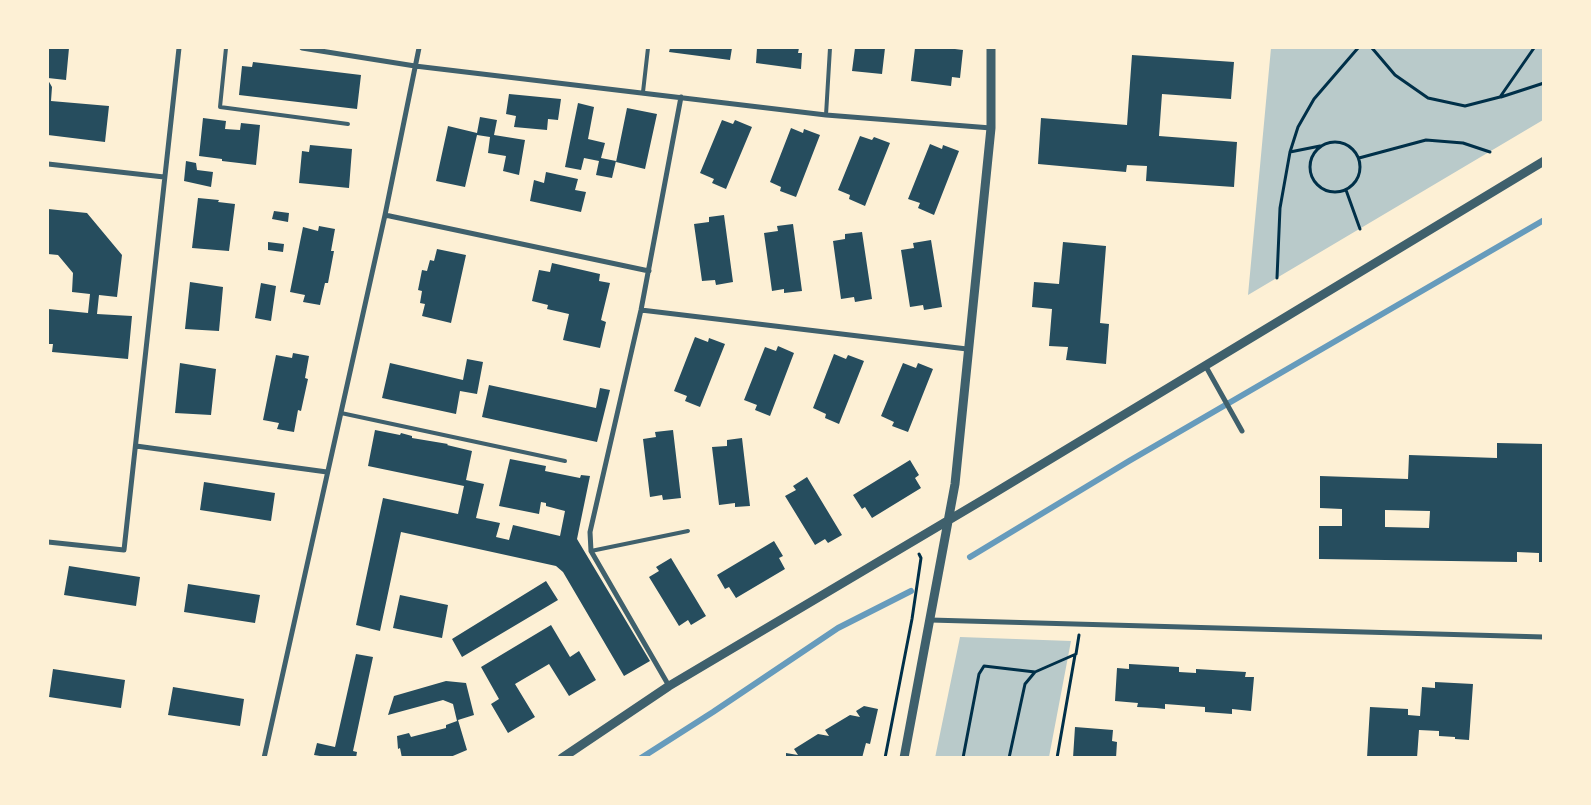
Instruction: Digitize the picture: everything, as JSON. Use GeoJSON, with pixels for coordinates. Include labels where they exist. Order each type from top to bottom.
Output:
{"type":"FeatureCollection","features":[{"type":"Feature","properties":{"kind":"street"},"geometry":{"type":"LineString","coordinates":[[48,542],[124,550],[179,48]]}},
{"type":"Feature","properties":{"kind":"street"},"geometry":{"type":"LineString","coordinates":[[302,48],[414,66],[826,115],[991,128]]}},
{"type":"Feature","properties":{"kind":"street"},"geometry":{"type":"LineString","coordinates":[[264,758],[385,215],[419,48]]}},
{"type":"Feature","properties":{"kind":"street"},"geometry":{"type":"LineString","coordinates":[[904,758],[955,484],[991,128],[991,48]]}},
{"type":"Feature","properties":{"kind":"street"},"geometry":{"type":"LineString","coordinates":[[669,686],[591,551],[590,532],[641,310],[680,97]]}},
{"type":"Feature","properties":{"kind":"street"},"geometry":{"type":"LineString","coordinates":[[562,758],[669,686],[1544,161]]}},
{"type":"Feature","properties":{"kind":"street"},"geometry":{"type":"LineString","coordinates":[[48,164],[164,178]]}},
{"type":"Feature","properties":{"kind":"street"},"geometry":{"type":"LineString","coordinates":[[385,215],[649,271]]}},
{"type":"Feature","properties":{"kind":"street"},"geometry":{"type":"LineString","coordinates":[[641,310],[968,349]]}},
{"type":"Feature","properties":{"kind":"street"},"geometry":{"type":"LineString","coordinates":[[1205,365],[1242,431]]}},
{"type":"Feature","properties":{"kind":"street"},"geometry":{"type":"LineString","coordinates":[[136,446],[327,472]]}},
{"type":"Feature","properties":{"kind":"street"},"geometry":{"type":"LineString","coordinates":[[930,620],[1544,637]]}},
{"type":"Feature","properties":{"kind":"lane"},"geometry":{"type":"LineString","coordinates":[[226,48],[220,107],[348,124]]}},
{"type":"Feature","properties":{"kind":"lane"},"geometry":{"type":"LineString","coordinates":[[643,92],[648,48]]}},
{"type":"Feature","properties":{"kind":"lane"},"geometry":{"type":"LineString","coordinates":[[826,115],[830,48]]}},
{"type":"Feature","properties":{"kind":"lane"},"geometry":{"type":"LineString","coordinates":[[341,413],[565,461]]}},
{"type":"Feature","properties":{"kind":"lane"},"geometry":{"type":"LineString","coordinates":[[591,551],[688,531]]}},
{"type":"Feature","properties":{"kind":"path"},"geometry":{"type":"LineString","coordinates":[[1277,278],[1280,208],[1290,152],[1298,127],[1314,99],[1358,48]]}},
{"type":"Feature","properties":{"kind":"path"},"geometry":{"type":"LineString","coordinates":[[1372,48],[1395,75],[1428,98],[1465,106],[1544,83]]}},
{"type":"Feature","properties":{"kind":"path"},"geometry":{"type":"LineString","coordinates":[[1500,97],[1534,48]]}},
{"type":"Feature","properties":{"kind":"path"},"geometry":{"type":"LineString","coordinates":[[1359,158],[1426,140],[1463,143],[1490,152]]}},
{"type":"Feature","properties":{"kind":"path"},"geometry":{"type":"LineString","coordinates":[[1290,152],[1336,141],[1352,147],[1359,158],[1361,170],[1353,185],[1346,190],[1330,192],[1316,183],[1310,168],[1311,160],[1320,146]]}},
{"type":"Feature","properties":{"kind":"path"},"geometry":{"type":"LineString","coordinates":[[1346,190],[1360,229]]}},
{"type":"Feature","properties":{"kind":"path"},"geometry":{"type":"LineString","coordinates":[[885,758],[912,619],[920,567],[921,554],[916,553]]}},
{"type":"Feature","properties":{"kind":"path"},"geometry":{"type":"LineString","coordinates":[[1057,758],[1081,624]]}},
{"type":"Feature","properties":{"kind":"path"},"geometry":{"type":"LineString","coordinates":[[1009,758],[1025,684],[1035,672],[1076,654]]}},
{"type":"Feature","properties":{"kind":"path"},"geometry":{"type":"LineString","coordinates":[[963,758],[979,674],[984,666],[1035,672]]}},
{"type":"Feature","properties":{"kind":"shaded area"},"geometry":{"type":"Polygon","coordinates":[[[1271,48],[1543,48],[1543,120],[1248,295],[1271,48]]]}},
{"type":"Feature","properties":{"kind":"shaded area"},"geometry":{"type":"Polygon","coordinates":[[[960,637],[1071,641],[1049,757],[935,758],[960,637]]]}},
{"type":"Feature","properties":{"kind":"building"},"geometry":{"type":"Polygon","coordinates":[[[48,48],[69,48],[66,80],[48,78],[48,48]]]}},
{"type":"Feature","properties":{"kind":"building"},"geometry":{"type":"Polygon","coordinates":[[[670,48],[732,48],[730,60],[669,52],[670,48]]]}},
{"type":"Feature","properties":{"kind":"building"},"geometry":{"type":"Polygon","coordinates":[[[757,48],[799,48],[798,53],[802,53],[801,69],[756,63],[757,48]]]}},
{"type":"Feature","properties":{"kind":"building"},"geometry":{"type":"Polygon","coordinates":[[[855,48],[885,48],[882,74],[852,71],[855,48]]]}},
{"type":"Feature","properties":{"kind":"building"},"geometry":{"type":"Polygon","coordinates":[[[915,48],[963,50],[960,78],[952,77],[951,86],[911,81],[915,48]]]}},
{"type":"Feature","properties":{"kind":"building"},"geometry":{"type":"Polygon","coordinates":[[[1132,55],[1234,62],[1231,99],[1162,94],[1159,136],[1237,142],[1234,187],[1146,181],[1147,166],[1127,165],[1126,172],[1038,164],[1041,118],[1127,125],[1132,55]]]}},
{"type":"Feature","properties":{"kind":"building"},"geometry":{"type":"Polygon","coordinates":[[[253,62],[361,75],[357,109],[239,95],[242,66],[252,67],[253,62]]]}},
{"type":"Feature","properties":{"kind":"building"},"geometry":{"type":"Polygon","coordinates":[[[48,80],[52,87],[51,101],[109,106],[105,142],[48,135],[48,80]]]}},
{"type":"Feature","properties":{"kind":"building"},"geometry":{"type":"Polygon","coordinates":[[[509,94],[561,99],[558,120],[548,119],[547,130],[514,127],[516,116],[506,114],[509,94]]]}},
{"type":"Feature","properties":{"kind":"building"},"geometry":{"type":"Polygon","coordinates":[[[578,103],[594,107],[588,139],[605,143],[601,158],[616,161],[612,178],[596,175],[599,161],[584,158],[581,170],[565,167],[578,103]]]}},
{"type":"Feature","properties":{"kind":"building"},"geometry":{"type":"Polygon","coordinates":[[[627,108],[657,114],[645,169],[616,162],[627,108]]]}},
{"type":"Feature","properties":{"kind":"building"},"geometry":{"type":"Polygon","coordinates":[[[480,117],[497,120],[494,135],[525,140],[519,175],[503,171],[506,156],[488,153],[490,137],[477,135],[465,187],[436,181],[448,126],[477,133],[480,117]]]}},
{"type":"Feature","properties":{"kind":"building"},"geometry":{"type":"Polygon","coordinates":[[[203,118],[226,121],[225,129],[240,130],[241,123],[260,125],[256,165],[199,156],[203,118]]]}},
{"type":"Feature","properties":{"kind":"building"},"geometry":{"type":"Polygon","coordinates":[[[722,120],[733,124],[735,120],[752,127],[726,189],[712,183],[714,179],[700,173],[722,120]]]}},
{"type":"Feature","properties":{"kind":"building"},"geometry":{"type":"Polygon","coordinates":[[[791,128],[803,133],[804,129],[820,135],[796,197],[780,191],[781,187],[770,182],[791,128]]]}},
{"type":"Feature","properties":{"kind":"building"},"geometry":{"type":"Polygon","coordinates":[[[860,136],[872,140],[874,137],[890,143],[865,206],[849,199],[850,195],[838,190],[860,136]]]}},
{"type":"Feature","properties":{"kind":"building"},"geometry":{"type":"Polygon","coordinates":[[[930,144],[942,149],[943,145],[959,151],[934,215],[918,208],[920,203],[908,199],[930,144]]]}},
{"type":"Feature","properties":{"kind":"building"},"geometry":{"type":"Polygon","coordinates":[[[310,145],[352,149],[349,188],[299,183],[302,151],[309,152],[310,145]]]}},
{"type":"Feature","properties":{"kind":"building"},"geometry":{"type":"Polygon","coordinates":[[[186,161],[196,163],[197,170],[213,172],[211,187],[184,181],[186,161]]]}},
{"type":"Feature","properties":{"kind":"building"},"geometry":{"type":"Polygon","coordinates":[[[546,172],[578,179],[575,190],[586,192],[581,212],[530,201],[534,180],[544,183],[546,172]]]}},
{"type":"Feature","properties":{"kind":"building"},"geometry":{"type":"Polygon","coordinates":[[[198,198],[235,204],[229,251],[192,248],[198,198]]]}},
{"type":"Feature","properties":{"kind":"building"},"geometry":{"type":"Polygon","coordinates":[[[48,209],[87,213],[122,255],[117,297],[99,295],[97,314],[132,316],[128,359],[52,352],[53,344],[48,344],[48,309],[88,313],[90,294],[72,292],[73,273],[58,255],[48,254],[48,209]]]}},
{"type":"Feature","properties":{"kind":"building"},"geometry":{"type":"Polygon","coordinates":[[[274,211],[289,213],[288,222],[272,219],[274,211]]]}},
{"type":"Feature","properties":{"kind":"building"},"geometry":{"type":"Polygon","coordinates":[[[724,215],[733,282],[716,285],[715,280],[702,281],[694,224],[709,222],[709,217],[724,215]]]}},
{"type":"Feature","properties":{"kind":"building"},"geometry":{"type":"Polygon","coordinates":[[[793,224],[802,291],[784,293],[784,289],[772,291],[764,233],[778,231],[777,226],[793,224]]]}},
{"type":"Feature","properties":{"kind":"building"},"geometry":{"type":"Polygon","coordinates":[[[319,226],[335,229],[331,251],[334,251],[328,283],[325,283],[320,305],[303,302],[305,295],[290,292],[303,227],[318,231],[319,226]]]}},
{"type":"Feature","properties":{"kind":"building"},"geometry":{"type":"Polygon","coordinates":[[[862,232],[872,299],[855,302],[854,297],[841,299],[833,241],[845,239],[845,234],[862,232]]]}},
{"type":"Feature","properties":{"kind":"building"},"geometry":{"type":"Polygon","coordinates":[[[931,240],[942,307],[924,310],[923,305],[910,307],[901,250],[914,248],[913,243],[931,240]]]}},
{"type":"Feature","properties":{"kind":"building"},"geometry":{"type":"Polygon","coordinates":[[[268,242],[284,244],[283,252],[268,250],[268,242]]]}},
{"type":"Feature","properties":{"kind":"building"},"geometry":{"type":"Polygon","coordinates":[[[1063,242],[1106,246],[1100,323],[1109,324],[1106,364],[1066,360],[1068,347],[1049,346],[1052,309],[1032,307],[1034,282],[1059,284],[1063,242]]]}},
{"type":"Feature","properties":{"kind":"building"},"geometry":{"type":"Polygon","coordinates":[[[437,249],[466,255],[451,323],[422,316],[425,304],[420,303],[422,291],[418,290],[422,270],[427,271],[430,260],[434,261],[437,249]]]}},
{"type":"Feature","properties":{"kind":"building"},"geometry":{"type":"Polygon","coordinates":[[[552,263],[600,274],[599,281],[610,283],[601,320],[606,322],[600,348],[563,340],[569,314],[547,309],[548,305],[532,301],[539,270],[550,272],[552,263]]]}},
{"type":"Feature","properties":{"kind":"building"},"geometry":{"type":"Polygon","coordinates":[[[190,282],[223,287],[219,331],[185,329],[190,282]]]}},
{"type":"Feature","properties":{"kind":"building"},"geometry":{"type":"Polygon","coordinates":[[[261,283],[276,286],[271,321],[255,318],[261,283]]]}},
{"type":"Feature","properties":{"kind":"building"},"geometry":{"type":"Polygon","coordinates":[[[695,337],[708,342],[709,338],[725,344],[700,407],[685,401],[687,396],[674,391],[695,337]]]}},
{"type":"Feature","properties":{"kind":"building"},"geometry":{"type":"Polygon","coordinates":[[[778,346],[794,353],[770,416],[755,410],[757,405],[744,400],[765,347],[776,351],[778,346]]]}},
{"type":"Feature","properties":{"kind":"building"},"geometry":{"type":"Polygon","coordinates":[[[293,353],[309,356],[305,378],[308,379],[301,411],[298,410],[294,432],[277,429],[279,423],[263,420],[276,355],[292,358],[293,353]]]}},
{"type":"Feature","properties":{"kind":"building"},"geometry":{"type":"Polygon","coordinates":[[[834,354],[846,359],[848,355],[864,361],[839,424],[825,418],[826,414],[813,408],[834,354]]]}},
{"type":"Feature","properties":{"kind":"building"},"geometry":{"type":"Polygon","coordinates":[[[467,359],[483,362],[477,394],[460,391],[456,414],[382,398],[390,363],[463,380],[467,359]]]}},
{"type":"Feature","properties":{"kind":"building"},"geometry":{"type":"Polygon","coordinates":[[[180,363],[216,369],[211,415],[175,413],[180,363]]]}},
{"type":"Feature","properties":{"kind":"building"},"geometry":{"type":"Polygon","coordinates":[[[903,363],[916,368],[918,363],[933,369],[908,432],[892,426],[894,422],[881,416],[903,363]]]}},
{"type":"Feature","properties":{"kind":"building"},"geometry":{"type":"Polygon","coordinates":[[[489,385],[596,408],[600,388],[610,390],[597,442],[482,417],[489,385]]]}},
{"type":"Feature","properties":{"kind":"building"},"geometry":{"type":"Polygon","coordinates":[[[375,430],[400,435],[401,433],[412,436],[412,438],[448,444],[472,451],[466,480],[484,484],[476,518],[500,523],[496,537],[509,540],[513,525],[560,536],[565,511],[546,506],[546,503],[541,502],[539,514],[499,506],[510,459],[546,466],[545,471],[580,478],[581,475],[590,476],[577,539],[650,661],[624,676],[563,572],[556,566],[401,532],[380,631],[356,625],[383,498],[458,514],[464,486],[368,466],[375,430]]]}},
{"type":"Feature","properties":{"kind":"building"},"geometry":{"type":"Polygon","coordinates":[[[673,430],[681,498],[663,500],[662,495],[650,497],[643,439],[656,437],[655,432],[673,430]]]}},
{"type":"Feature","properties":{"kind":"building"},"geometry":{"type":"Polygon","coordinates":[[[742,438],[750,506],[735,507],[735,503],[719,505],[712,447],[727,446],[727,440],[742,438]]]}},
{"type":"Feature","properties":{"kind":"building"},"geometry":{"type":"Polygon","coordinates":[[[1497,443],[1544,444],[1544,562],[1539,562],[1539,553],[1517,552],[1517,562],[1319,559],[1319,526],[1342,526],[1342,509],[1320,508],[1320,476],[1408,479],[1409,455],[1497,458],[1497,443]],[[1385,510],[1385,527],[1429,528],[1430,511],[1385,510]]]}},
{"type":"Feature","properties":{"kind":"building"},"geometry":{"type":"Polygon","coordinates":[[[910,460],[919,475],[915,478],[921,488],[872,518],[865,507],[862,509],[853,495],[910,460]]]}},
{"type":"Feature","properties":{"kind":"building"},"geometry":{"type":"Polygon","coordinates":[[[807,477],[842,535],[828,543],[825,539],[815,545],[785,496],[796,490],[793,486],[807,477]]]}},
{"type":"Feature","properties":{"kind":"building"},"geometry":{"type":"Polygon","coordinates":[[[204,482],[275,493],[271,521],[200,510],[204,482]]]}},
{"type":"Feature","properties":{"kind":"building"},"geometry":{"type":"Polygon","coordinates":[[[774,541],[783,556],[779,558],[785,569],[736,598],[729,587],[725,589],[717,575],[774,541]]]}},
{"type":"Feature","properties":{"kind":"building"},"geometry":{"type":"Polygon","coordinates":[[[671,558],[706,616],[691,625],[688,620],[679,626],[649,577],[659,571],[656,567],[671,558]]]}},
{"type":"Feature","properties":{"kind":"building"},"geometry":{"type":"Polygon","coordinates":[[[69,566],[140,577],[136,606],[64,595],[69,566]]]}},
{"type":"Feature","properties":{"kind":"building"},"geometry":{"type":"Polygon","coordinates":[[[546,581],[558,600],[462,657],[452,639],[546,581]]]}},
{"type":"Feature","properties":{"kind":"building"},"geometry":{"type":"Polygon","coordinates":[[[188,584],[260,595],[255,623],[184,612],[188,584]]]}},
{"type":"Feature","properties":{"kind":"building"},"geometry":{"type":"Polygon","coordinates":[[[400,595],[448,605],[442,638],[393,628],[400,595]]]}},
{"type":"Feature","properties":{"kind":"building"},"geometry":{"type":"Polygon","coordinates":[[[551,625],[570,657],[579,651],[596,680],[569,696],[549,664],[515,684],[535,717],[508,733],[491,704],[499,699],[481,667],[551,625]]]}},
{"type":"Feature","properties":{"kind":"building"},"geometry":{"type":"Polygon","coordinates":[[[356,654],[373,657],[353,751],[357,752],[356,758],[320,758],[320,756],[314,755],[317,743],[335,747],[356,654]]]}},
{"type":"Feature","properties":{"kind":"building"},"geometry":{"type":"Polygon","coordinates":[[[1129,664],[1179,667],[1179,672],[1196,673],[1196,669],[1246,672],[1245,677],[1254,677],[1251,711],[1232,709],[1232,714],[1205,712],[1205,707],[1165,704],[1165,709],[1137,707],[1138,703],[1115,701],[1117,668],[1129,669],[1129,664]]]}},
{"type":"Feature","properties":{"kind":"building"},"geometry":{"type":"Polygon","coordinates":[[[53,669],[125,680],[121,708],[49,697],[53,669]]]}},
{"type":"Feature","properties":{"kind":"building"},"geometry":{"type":"Polygon","coordinates":[[[446,681],[466,683],[474,715],[458,720],[467,750],[448,758],[402,758],[400,748],[398,749],[397,736],[409,733],[411,737],[446,728],[446,725],[457,721],[453,704],[443,700],[388,715],[394,696],[446,681]]]}},
{"type":"Feature","properties":{"kind":"building"},"geometry":{"type":"Polygon","coordinates":[[[1435,682],[1473,684],[1469,740],[1439,736],[1439,731],[1419,730],[1417,758],[1367,758],[1370,707],[1408,709],[1408,715],[1420,716],[1422,687],[1435,688],[1435,682]]]}},
{"type":"Feature","properties":{"kind":"building"},"geometry":{"type":"Polygon","coordinates":[[[173,687],[244,699],[240,726],[168,715],[173,687]]]}},
{"type":"Feature","properties":{"kind":"building"},"geometry":{"type":"Polygon","coordinates":[[[864,706],[878,709],[870,744],[866,743],[862,758],[786,758],[786,753],[798,755],[794,749],[818,734],[829,736],[825,730],[850,715],[860,717],[856,711],[864,706]]]}},
{"type":"Feature","properties":{"kind":"building"},"geometry":{"type":"Polygon","coordinates":[[[1075,727],[1113,730],[1112,741],[1117,742],[1116,758],[1073,758],[1075,727]]]}},
{"type":"Feature","properties":{"kind":"waterway"},"geometry":{"type":"LineString","coordinates":[[970,557],[1129,461],[1544,220]]}},
{"type":"Feature","properties":{"kind":"waterway"},"geometry":{"type":"LineString","coordinates":[[641,758],[838,628],[911,591]]}}]}
